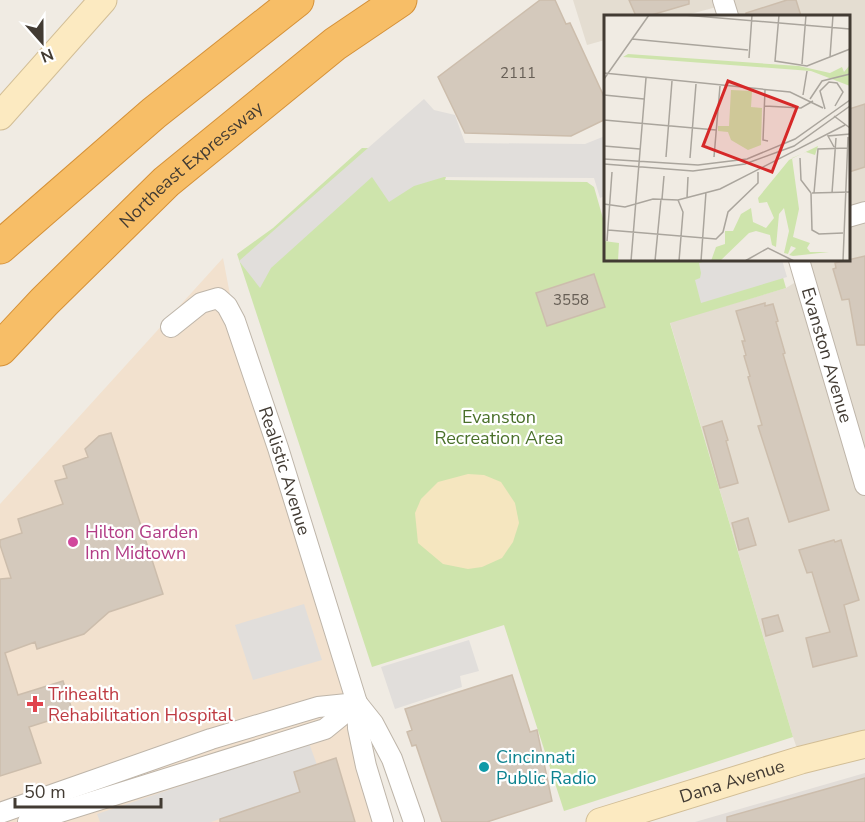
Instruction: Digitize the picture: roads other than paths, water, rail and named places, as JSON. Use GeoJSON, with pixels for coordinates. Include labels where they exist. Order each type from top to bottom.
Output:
{"type":"FeatureCollection","features":[{"type":"Feature","properties":{"kind":"highway"},"geometry":{"type":"LineString","coordinates":[[0,247],[154,113],[297,0]]}},
{"type":"Feature","properties":{"kind":"highway","name":"Northeast Expressway"},"geometry":{"type":"LineString","coordinates":[[2,351],[166,182],[335,44],[400,0]]}},
{"type":"Feature","properties":{"kind":"street"},"geometry":{"type":"LineString","coordinates":[[0,116],[103,0]]}},
{"type":"Feature","properties":{"kind":"street"},"geometry":{"type":"LineString","coordinates":[[723,0],[728,15]]}},
{"type":"Feature","properties":{"kind":"street"},"geometry":{"type":"LineString","coordinates":[[850,217],[865,212]]}},
{"type":"Feature","properties":{"kind":"street","name":"Evanston Avenue"},"geometry":{"type":"LineString","coordinates":[[799,261],[865,485]]}},
{"type":"Feature","properties":{"kind":"street","name":"Realistic Avenue"},"geometry":{"type":"LineString","coordinates":[[171,327],[201,303],[218,298],[227,306],[235,321],[278,448],[357,703],[358,728],[364,756],[384,822]]}},
{"type":"Feature","properties":{"kind":"street"},"geometry":{"type":"LineString","coordinates":[[0,813],[211,739],[318,707],[357,703]]}},
{"type":"Feature","properties":{"kind":"street"},"geometry":{"type":"LineString","coordinates":[[28,822],[325,729],[357,703]]}},
{"type":"Feature","properties":{"kind":"street","name":"Realistic Avenue"},"geometry":{"type":"LineString","coordinates":[[357,703],[373,723],[392,759],[414,822]]}},
{"type":"Feature","properties":{"kind":"street","name":"Dana Avenue"},"geometry":{"type":"LineString","coordinates":[[600,822],[801,760],[865,744]]}},
{"type":"Feature","properties":{"kind":"place","name":"Hilton Garden Inn Midtown"},"geometry":{"type":"Point","coordinates":[73,542]}},
{"type":"Feature","properties":{"kind":"place","name":"Trihealth Rehabilitation Hospital"},"geometry":{"type":"Point","coordinates":[35,704]}},
{"type":"Feature","properties":{"kind":"place","name":"Cincinnati Public Radio"},"geometry":{"type":"Point","coordinates":[484,767]}},
{"type":"Feature","properties":{"kind":"park label","name":"Evanston Recreation Area"},"geometry":{"type":"Point","coordinates":[499,427]}}]}
